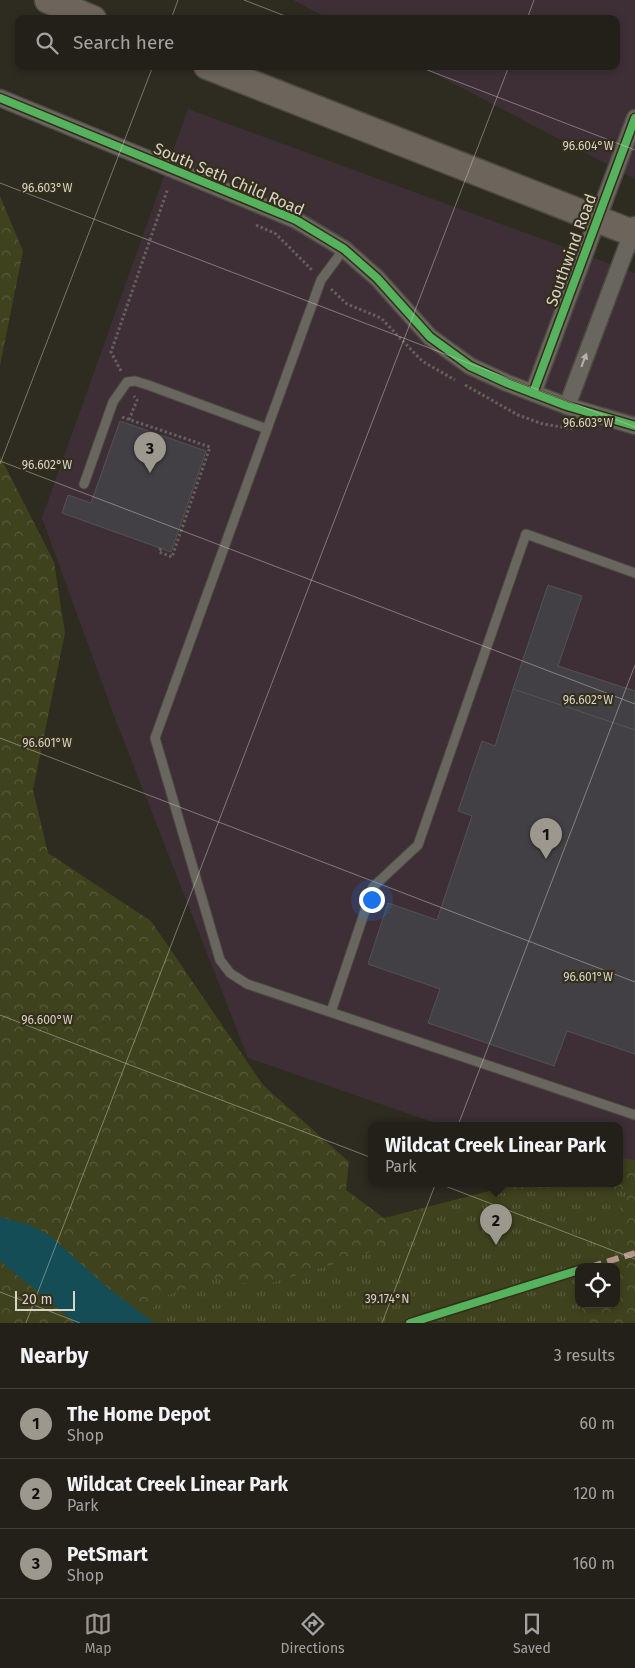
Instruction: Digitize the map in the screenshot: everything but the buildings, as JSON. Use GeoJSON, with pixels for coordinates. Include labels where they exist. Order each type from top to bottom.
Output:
{"type":"FeatureCollection","features":[{"type":"Feature","properties":{"kind":"main road"},"geometry":{"type":"LineString","coordinates":[[48,0],[84,15]]}},
{"type":"Feature","properties":{"kind":"main road"},"geometry":{"type":"LineString","coordinates":[[217,70],[597,220],[634,230]]}},
{"type":"Feature","properties":{"kind":"street","name":"South Seth Child Road"},"geometry":{"type":"LineString","coordinates":[[0,98],[296,220],[344,249],[377,278],[430,337],[470,366],[566,406],[635,426]]}},
{"type":"Feature","properties":{"kind":"street","name":"Southwind Road"},"geometry":{"type":"LineString","coordinates":[[533,393],[635,118]]}},
{"type":"Feature","properties":{"kind":"street"},"geometry":{"type":"LineString","coordinates":[[566,406],[634,230]]}},
{"type":"Feature","properties":{"kind":"lane"},"geometry":{"type":"LineString","coordinates":[[344,249],[321,280],[155,738],[220,960],[230,973],[247,984],[635,1115]]}},
{"type":"Feature","properties":{"kind":"lane"},"geometry":{"type":"LineString","coordinates":[[84,484],[113,402],[128,382],[135,381],[148,385],[268,428]]}},
{"type":"Feature","properties":{"kind":"lane"},"geometry":{"type":"LineString","coordinates":[[331,1012],[373,887],[418,846],[526,534],[635,573]]}},
{"type":"Feature","properties":{"kind":"path"},"geometry":{"type":"LineString","coordinates":[[129,420],[136,400],[111,352],[168,188]]}},
{"type":"Feature","properties":{"kind":"path"},"geometry":{"type":"LineString","coordinates":[[110,413],[210,447],[172,557],[159,552],[161,548]]}},
{"type":"Feature","properties":{"kind":"shaded area"},"geometry":{"type":"Polygon","coordinates":[[[293,0],[635,0],[635,179],[428,70],[620,70],[620,15],[321,15],[293,0]]]}},
{"type":"Feature","properties":{"kind":"shaded area"},"geometry":{"type":"Polygon","coordinates":[[[188,109],[635,273],[635,1193],[623,1186],[623,1122],[432,1122],[248,1058],[113,713],[42,518],[188,109]]]}},
{"type":"Feature","properties":{"kind":"green space"},"geometry":{"type":"Polygon","coordinates":[[[0,196],[23,251],[0,366],[0,196]]]}},
{"type":"Feature","properties":{"kind":"green space"},"geometry":{"type":"Polygon","coordinates":[[[0,456],[54,562],[65,633],[33,790],[48,853],[151,921],[263,1085],[349,1162],[346,1190],[384,1218],[505,1187],[623,1187],[623,1158],[635,1160],[635,1323],[0,1323],[0,456]]]}},
{"type":"Feature","properties":{"kind":"green space"},"geometry":{"type":"Polygon","coordinates":[[[554,1187],[598,1187],[626,1192],[600,1263],[575,1263],[575,1308],[583,1308],[577,1323],[132,1323],[168,1295],[214,1278],[261,1286],[361,1256],[409,1233],[419,1220],[443,1205],[473,1196],[554,1187]]]}},
{"type":"Feature","properties":{"kind":"water"},"geometry":{"type":"Polygon","coordinates":[[[0,1217],[30,1225],[49,1235],[108,1288],[154,1323],[76,1323],[0,1261],[0,1217]]]}},
{"type":"Feature","properties":{"kind":"marked path"},"geometry":{"type":"LineString","coordinates":[[603,1263],[635,1253]]}},
{"type":"Feature","properties":{"kind":"cycle path"},"geometry":{"type":"LineString","coordinates":[[0,98],[296,220],[344,249],[377,278],[430,337],[470,366],[507,383],[567,406],[635,426]]}},
{"type":"Feature","properties":{"kind":"cycle path"},"geometry":{"type":"LineString","coordinates":[[533,393],[635,118]]}},
{"type":"Feature","properties":{"kind":"cycle path"},"geometry":{"type":"LineString","coordinates":[[410,1323],[575,1271]]}},
{"type":"Feature","properties":{"kind":"place","name":"PetSmart"},"geometry":{"type":"Point","coordinates":[150,473]}},
{"type":"Feature","properties":{"kind":"place","name":"The Home Depot"},"geometry":{"type":"Point","coordinates":[546,859]}},
{"type":"Feature","properties":{"kind":"place","name":"Wildcat Creek Linear Park"},"geometry":{"type":"Point","coordinates":[496,1245]}}]}
